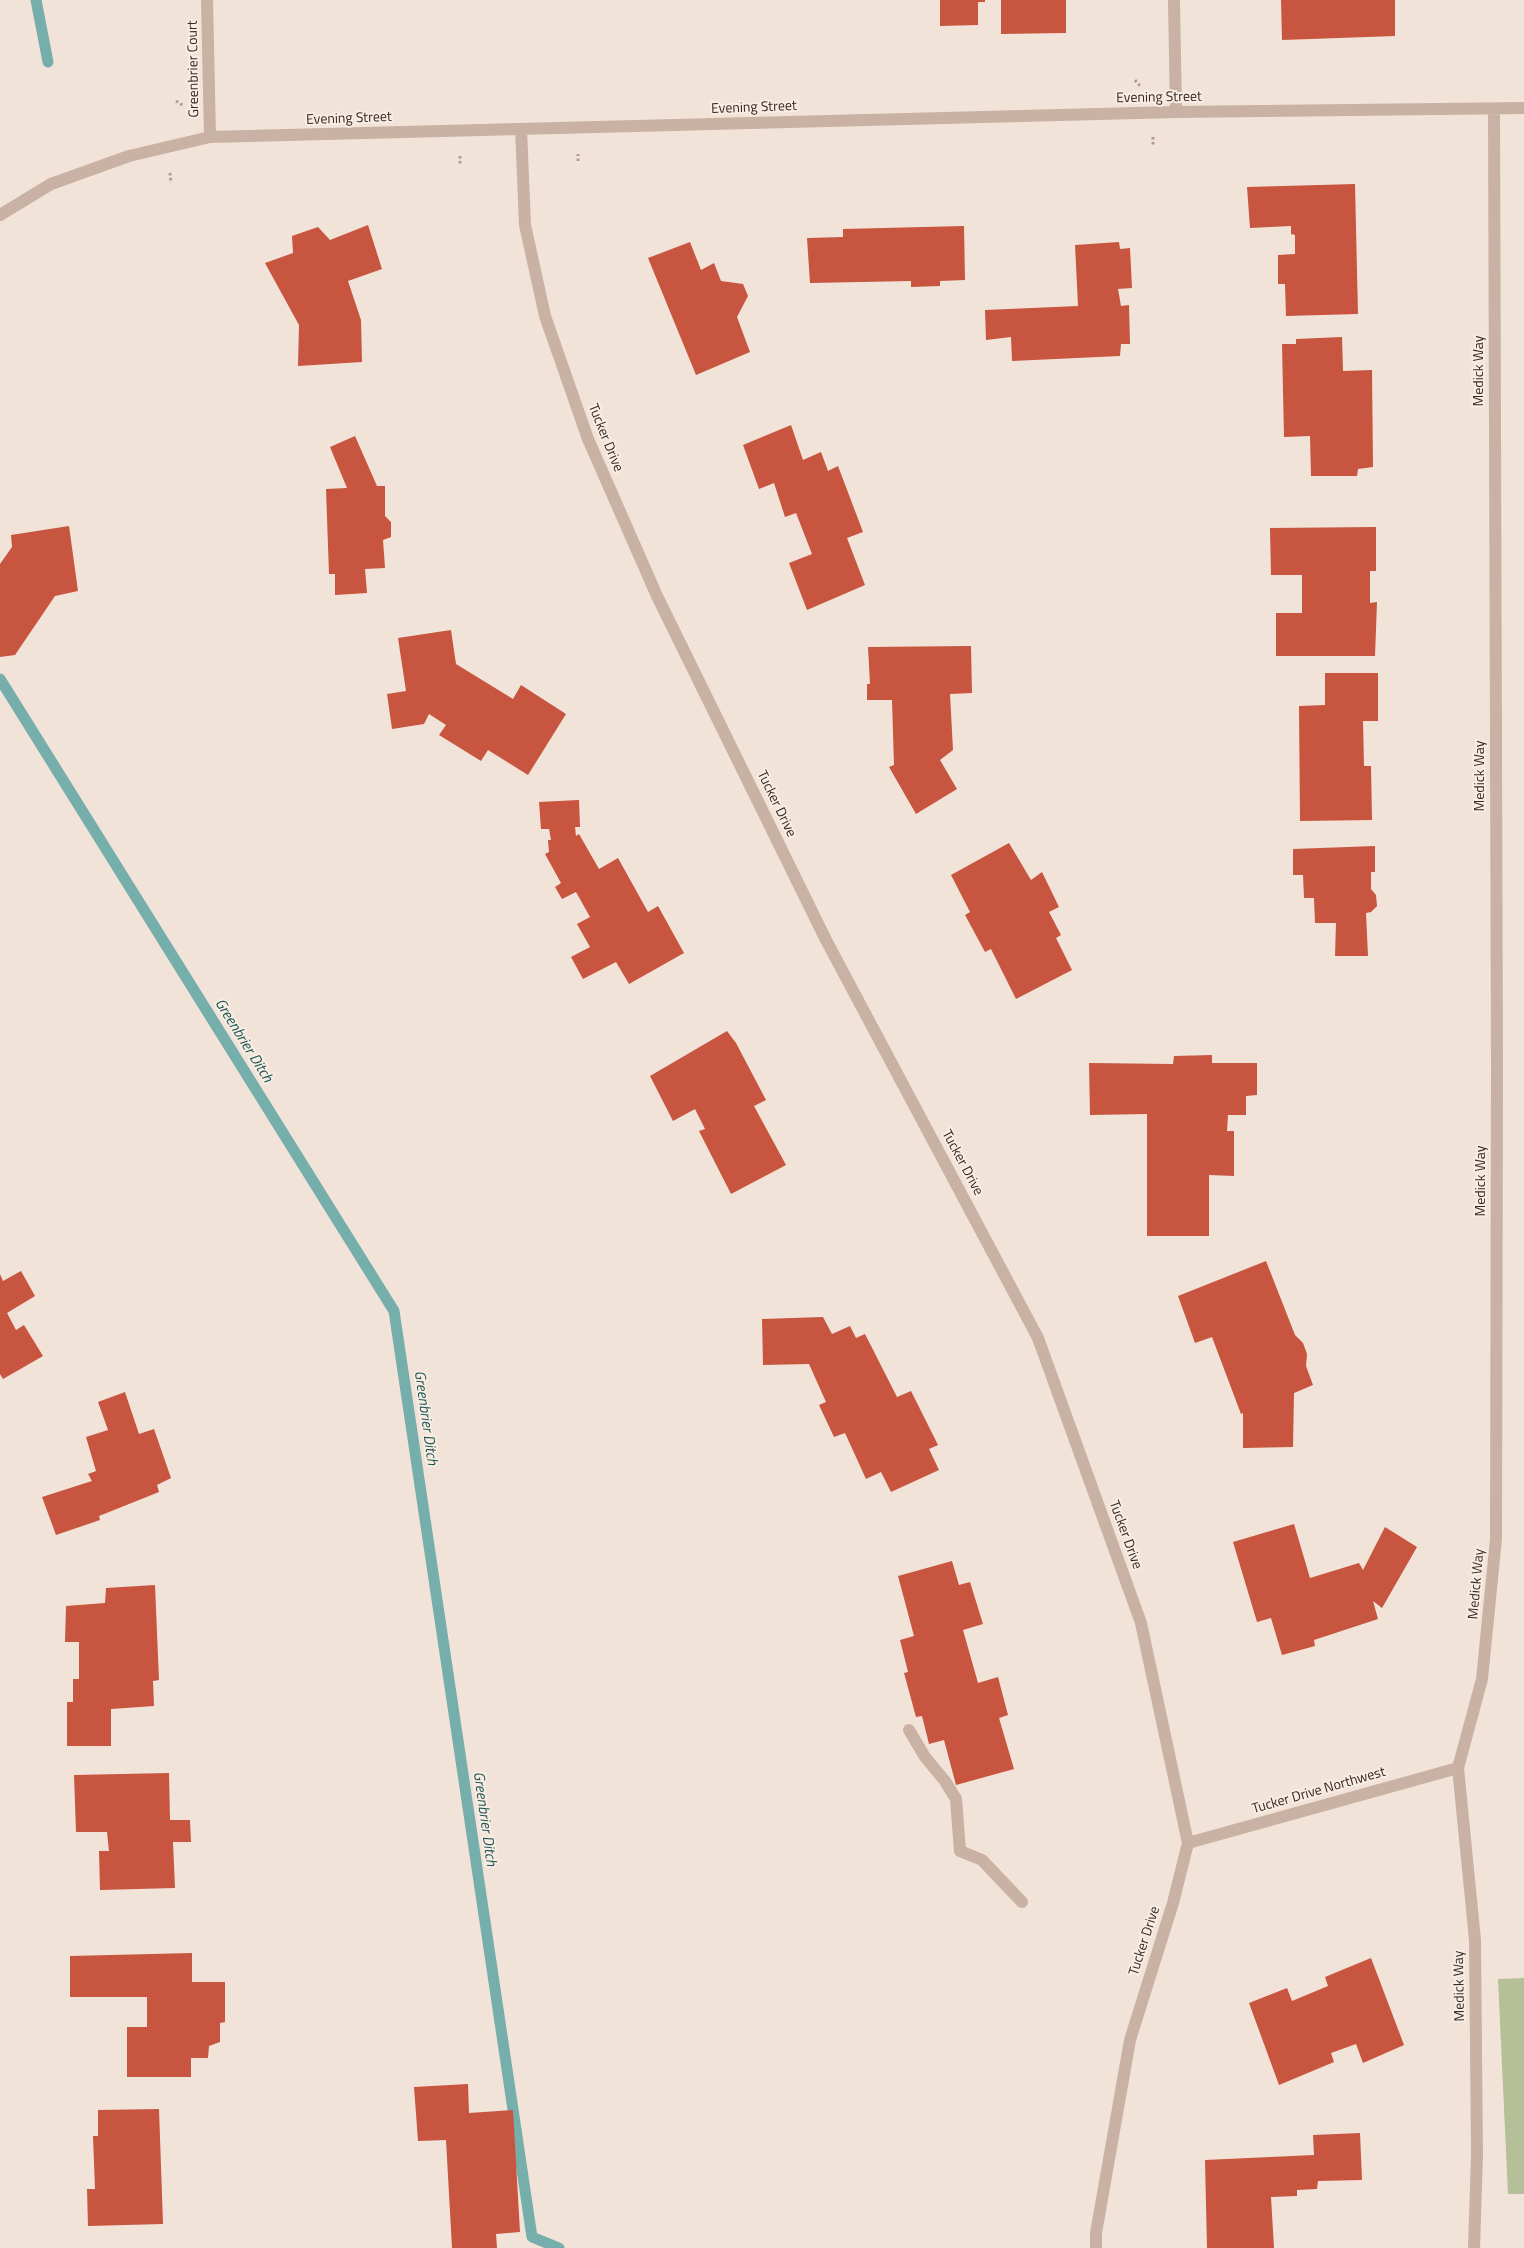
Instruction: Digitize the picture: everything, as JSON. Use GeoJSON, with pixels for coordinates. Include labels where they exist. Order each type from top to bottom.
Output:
{"type":"FeatureCollection","features":[{"type":"Feature","properties":{"kind":"street","name":"Greenbrier Court"},"geometry":{"type":"LineString","coordinates":[[207,0],[210,138]]}},
{"type":"Feature","properties":{"kind":"street"},"geometry":{"type":"LineString","coordinates":[[1174,0],[1176,112]]}},
{"type":"Feature","properties":{"kind":"street","name":"Evening Street"},"geometry":{"type":"LineString","coordinates":[[0,215],[51,184],[129,156],[210,138],[1176,112],[1524,108]]}},
{"type":"Feature","properties":{"kind":"street","name":"Medick Way"},"geometry":{"type":"LineString","coordinates":[[1474,2248],[1477,2156],[1475,1940],[1458,1768],[1482,1679],[1496,1539],[1497,1037],[1494,109]]}},
{"type":"Feature","properties":{"kind":"street","name":"Tucker Drive"},"geometry":{"type":"LineString","coordinates":[[521,130],[525,225],[546,316],[588,439],[657,596],[826,940],[1038,1338],[1142,1623],[1188,1843],[1173,1903],[1130,2040],[1096,2233],[1096,2248]]}},
{"type":"Feature","properties":{"kind":"street"},"geometry":{"type":"LineString","coordinates":[[909,1730],[925,1757],[945,1781],[956,1799],[960,1851],[982,1860],[1022,1902]]}},
{"type":"Feature","properties":{"kind":"street","name":"Tucker Drive Northwest"},"geometry":{"type":"LineString","coordinates":[[1188,1843],[1458,1768]]}},
{"type":"Feature","properties":{"kind":"path"},"geometry":{"type":"LineString","coordinates":[[1135,80],[1142,89]]}},
{"type":"Feature","properties":{"kind":"path"},"geometry":{"type":"LineString","coordinates":[[1153,136],[1153,147]]}},
{"type":"Feature","properties":{"kind":"path"},"geometry":{"type":"LineString","coordinates":[[578,153],[578,161]]}},
{"type":"Feature","properties":{"kind":"path"},"geometry":{"type":"LineString","coordinates":[[460,156],[460,164]]}},
{"type":"Feature","properties":{"kind":"path"},"geometry":{"type":"LineString","coordinates":[[169,170],[172,183]]}},
{"type":"Feature","properties":{"kind":"green space"},"geometry":{"type":"Polygon","coordinates":[[[1524,1978],[1524,2194],[1508,2194],[1498,1979],[1524,1978]]]}},
{"type":"Feature","properties":{"kind":"building"},"geometry":{"type":"Polygon","coordinates":[[[940,0],[985,0],[985,2],[978,2],[978,25],[940,26],[940,0]]]}},
{"type":"Feature","properties":{"kind":"building"},"geometry":{"type":"Polygon","coordinates":[[[1001,0],[1066,0],[1066,33],[1001,34],[1001,0]]]}},
{"type":"Feature","properties":{"kind":"building"},"geometry":{"type":"Polygon","coordinates":[[[1281,0],[1395,0],[1395,36],[1282,40],[1281,0]]]}},
{"type":"Feature","properties":{"kind":"building"},"geometry":{"type":"Polygon","coordinates":[[[1355,184],[1358,314],[1286,316],[1285,284],[1278,284],[1278,255],[1295,254],[1295,235],[1291,234],[1291,226],[1250,228],[1247,187],[1355,184]]]}},
{"type":"Feature","properties":{"kind":"building"},"geometry":{"type":"Polygon","coordinates":[[[368,225],[382,269],[348,281],[361,320],[362,362],[298,366],[299,325],[265,263],[293,253],[292,236],[318,227],[330,240],[368,225]]]}},
{"type":"Feature","properties":{"kind":"building"},"geometry":{"type":"Polygon","coordinates":[[[964,226],[965,280],[940,281],[940,286],[911,287],[911,281],[810,283],[807,238],[843,237],[843,229],[964,226]]]}},
{"type":"Feature","properties":{"kind":"building"},"geometry":{"type":"Polygon","coordinates":[[[690,242],[701,270],[714,263],[721,281],[743,284],[748,296],[737,317],[750,352],[696,375],[648,258],[690,242]]]}},
{"type":"Feature","properties":{"kind":"building"},"geometry":{"type":"Polygon","coordinates":[[[1119,242],[1120,249],[1130,248],[1132,288],[1118,289],[1121,306],[1129,305],[1130,344],[1121,344],[1120,356],[1012,361],[1011,337],[986,340],[985,310],[1078,306],[1075,245],[1119,242]]]}},
{"type":"Feature","properties":{"kind":"building"},"geometry":{"type":"Polygon","coordinates":[[[1342,337],[1343,371],[1372,370],[1373,467],[1358,469],[1357,476],[1311,476],[1310,436],[1284,437],[1282,344],[1296,344],[1296,339],[1342,337]]]}},
{"type":"Feature","properties":{"kind":"building"},"geometry":{"type":"Polygon","coordinates":[[[791,425],[803,460],[821,452],[828,471],[838,466],[863,532],[847,538],[865,585],[807,610],[789,563],[812,554],[796,513],[785,517],[774,483],[759,489],[743,445],[791,425]]]}},
{"type":"Feature","properties":{"kind":"building"},"geometry":{"type":"Polygon","coordinates":[[[355,436],[377,486],[385,486],[385,516],[391,522],[391,537],[383,540],[385,568],[365,569],[367,593],[335,595],[335,574],[329,574],[326,489],[347,488],[330,447],[355,436]]]}},
{"type":"Feature","properties":{"kind":"building"},"geometry":{"type":"Polygon","coordinates":[[[69,526],[78,591],[55,596],[15,655],[0,657],[0,564],[12,547],[11,535],[69,526]]]}},
{"type":"Feature","properties":{"kind":"building"},"geometry":{"type":"Polygon","coordinates":[[[1376,527],[1376,571],[1370,571],[1370,603],[1377,602],[1375,656],[1276,656],[1276,613],[1302,613],[1302,575],[1271,575],[1270,528],[1376,527]]]}},
{"type":"Feature","properties":{"kind":"building"},"geometry":{"type":"Polygon","coordinates":[[[451,630],[456,664],[513,699],[521,685],[566,714],[528,775],[488,750],[481,761],[439,735],[446,725],[429,714],[424,724],[392,729],[387,694],[406,691],[398,638],[451,630]]]}},
{"type":"Feature","properties":{"kind":"building"},"geometry":{"type":"Polygon","coordinates":[[[971,646],[972,693],[950,694],[953,750],[940,760],[957,789],[916,814],[889,767],[894,765],[892,700],[867,700],[867,684],[870,684],[868,647],[971,646]]]}},
{"type":"Feature","properties":{"kind":"building"},"geometry":{"type":"Polygon","coordinates":[[[1325,673],[1378,673],[1378,721],[1363,721],[1364,766],[1371,766],[1372,820],[1300,821],[1299,706],[1325,705],[1325,673]]]}},
{"type":"Feature","properties":{"kind":"building"},"geometry":{"type":"Polygon","coordinates":[[[579,800],[580,827],[575,827],[576,836],[579,834],[599,869],[618,858],[648,912],[658,906],[684,953],[629,984],[616,962],[583,979],[571,957],[590,947],[577,924],[590,917],[576,892],[562,899],[555,887],[561,883],[545,854],[549,852],[548,840],[551,840],[549,829],[541,829],[539,802],[579,800]]]}},
{"type":"Feature","properties":{"kind":"building"},"geometry":{"type":"Polygon","coordinates":[[[1009,843],[1031,880],[1042,872],[1059,907],[1049,912],[1061,935],[1056,938],[1072,970],[1016,999],[991,949],[985,952],[965,915],[970,912],[951,875],[1009,843]]]}},
{"type":"Feature","properties":{"kind":"building"},"geometry":{"type":"Polygon","coordinates":[[[1375,846],[1375,872],[1371,872],[1371,889],[1376,895],[1377,906],[1371,912],[1366,913],[1368,956],[1335,956],[1336,923],[1315,923],[1314,898],[1304,898],[1303,875],[1293,875],[1293,849],[1375,846]]]}},
{"type":"Feature","properties":{"kind":"building"},"geometry":{"type":"Polygon","coordinates":[[[727,1031],[736,1043],[766,1100],[754,1106],[786,1165],[731,1194],[699,1131],[705,1129],[695,1109],[673,1121],[650,1076],[727,1031]]]}},
{"type":"Feature","properties":{"kind":"building"},"geometry":{"type":"Polygon","coordinates":[[[1212,1055],[1212,1063],[1257,1063],[1257,1095],[1246,1096],[1246,1115],[1228,1115],[1227,1131],[1234,1131],[1234,1176],[1209,1175],[1209,1236],[1147,1236],[1147,1114],[1090,1115],[1089,1063],[1173,1064],[1174,1056],[1212,1055]]]}},
{"type":"Feature","properties":{"kind":"building"},"geometry":{"type":"Polygon","coordinates":[[[1266,1261],[1295,1335],[1303,1343],[1307,1354],[1306,1366],[1313,1385],[1294,1393],[1293,1447],[1243,1448],[1243,1413],[1241,1414],[1212,1337],[1195,1343],[1178,1296],[1266,1261]]]}},
{"type":"Feature","properties":{"kind":"building"},"geometry":{"type":"Polygon","coordinates":[[[21,1271],[35,1296],[7,1313],[16,1330],[24,1325],[43,1356],[3,1379],[0,1374],[0,1274],[3,1281],[21,1271]]]}},
{"type":"Feature","properties":{"kind":"building"},"geometry":{"type":"Polygon","coordinates":[[[823,1317],[832,1334],[850,1326],[856,1338],[865,1334],[897,1397],[911,1391],[938,1445],[929,1449],[939,1470],[891,1492],[881,1472],[866,1479],[845,1433],[834,1437],[819,1405],[826,1402],[809,1364],[763,1365],[762,1319],[823,1317]]]}},
{"type":"Feature","properties":{"kind":"building"},"geometry":{"type":"Polygon","coordinates":[[[125,1392],[139,1434],[154,1429],[171,1478],[157,1485],[159,1492],[99,1516],[100,1520],[56,1535],[42,1497],[92,1481],[88,1474],[96,1471],[86,1437],[108,1430],[98,1402],[125,1392]]]}},
{"type":"Feature","properties":{"kind":"building"},"geometry":{"type":"Polygon","coordinates":[[[1294,1524],[1310,1578],[1359,1563],[1363,1570],[1385,1527],[1417,1547],[1382,1608],[1373,1601],[1378,1619],[1314,1640],[1315,1646],[1282,1655],[1271,1618],[1257,1622],[1233,1542],[1294,1524]]]}},
{"type":"Feature","properties":{"kind":"building"},"geometry":{"type":"Polygon","coordinates":[[[952,1561],[959,1585],[970,1582],[983,1624],[963,1630],[978,1683],[998,1677],[1008,1715],[999,1718],[1014,1769],[956,1785],[944,1740],[929,1744],[922,1716],[916,1717],[904,1673],[908,1672],[900,1640],[914,1636],[898,1576],[952,1561]]]}},
{"type":"Feature","properties":{"kind":"building"},"geometry":{"type":"Polygon","coordinates":[[[155,1585],[159,1680],[153,1681],[154,1706],[111,1709],[111,1746],[67,1746],[67,1702],[73,1702],[73,1679],[79,1679],[79,1642],[65,1642],[66,1606],[105,1603],[106,1588],[155,1585]]]}},
{"type":"Feature","properties":{"kind":"building"},"geometry":{"type":"Polygon","coordinates":[[[169,1773],[170,1820],[190,1820],[191,1842],[173,1842],[175,1888],[100,1890],[99,1851],[109,1851],[107,1832],[76,1832],[74,1775],[169,1773]]]}},
{"type":"Feature","properties":{"kind":"building"},"geometry":{"type":"Polygon","coordinates":[[[192,1953],[192,1982],[225,1982],[225,2022],[220,2023],[220,2042],[209,2046],[208,2058],[191,2058],[191,2077],[127,2077],[127,2027],[147,2027],[147,1997],[70,1997],[70,1956],[192,1953]]]}},
{"type":"Feature","properties":{"kind":"building"},"geometry":{"type":"Polygon","coordinates":[[[1371,1958],[1404,2045],[1363,2063],[1356,2044],[1331,2053],[1334,2062],[1279,2085],[1249,2003],[1287,1988],[1292,2001],[1328,1986],[1325,1977],[1371,1958]]]}},
{"type":"Feature","properties":{"kind":"building"},"geometry":{"type":"Polygon","coordinates":[[[468,2084],[469,2113],[513,2110],[520,2232],[496,2234],[497,2248],[452,2248],[446,2140],[418,2141],[414,2087],[468,2084]]]}},
{"type":"Feature","properties":{"kind":"building"},"geometry":{"type":"Polygon","coordinates":[[[159,2109],[163,2224],[88,2226],[87,2189],[95,2189],[93,2136],[98,2136],[98,2110],[159,2109]]]}},
{"type":"Feature","properties":{"kind":"building"},"geometry":{"type":"Polygon","coordinates":[[[1360,2133],[1362,2180],[1318,2181],[1317,2189],[1297,2190],[1297,2196],[1271,2197],[1274,2248],[1207,2248],[1205,2160],[1314,2155],[1313,2135],[1360,2133]]]}},
{"type":"Feature","properties":{"kind":"waterway","name":"Greenbrier Ditch"},"geometry":{"type":"LineString","coordinates":[[36,0],[48,62]]}},
{"type":"Feature","properties":{"kind":"waterway","name":"Greenbrier Ditch"},"geometry":{"type":"LineString","coordinates":[[0,679],[394,1311],[532,2237],[559,2248]]}}]}
